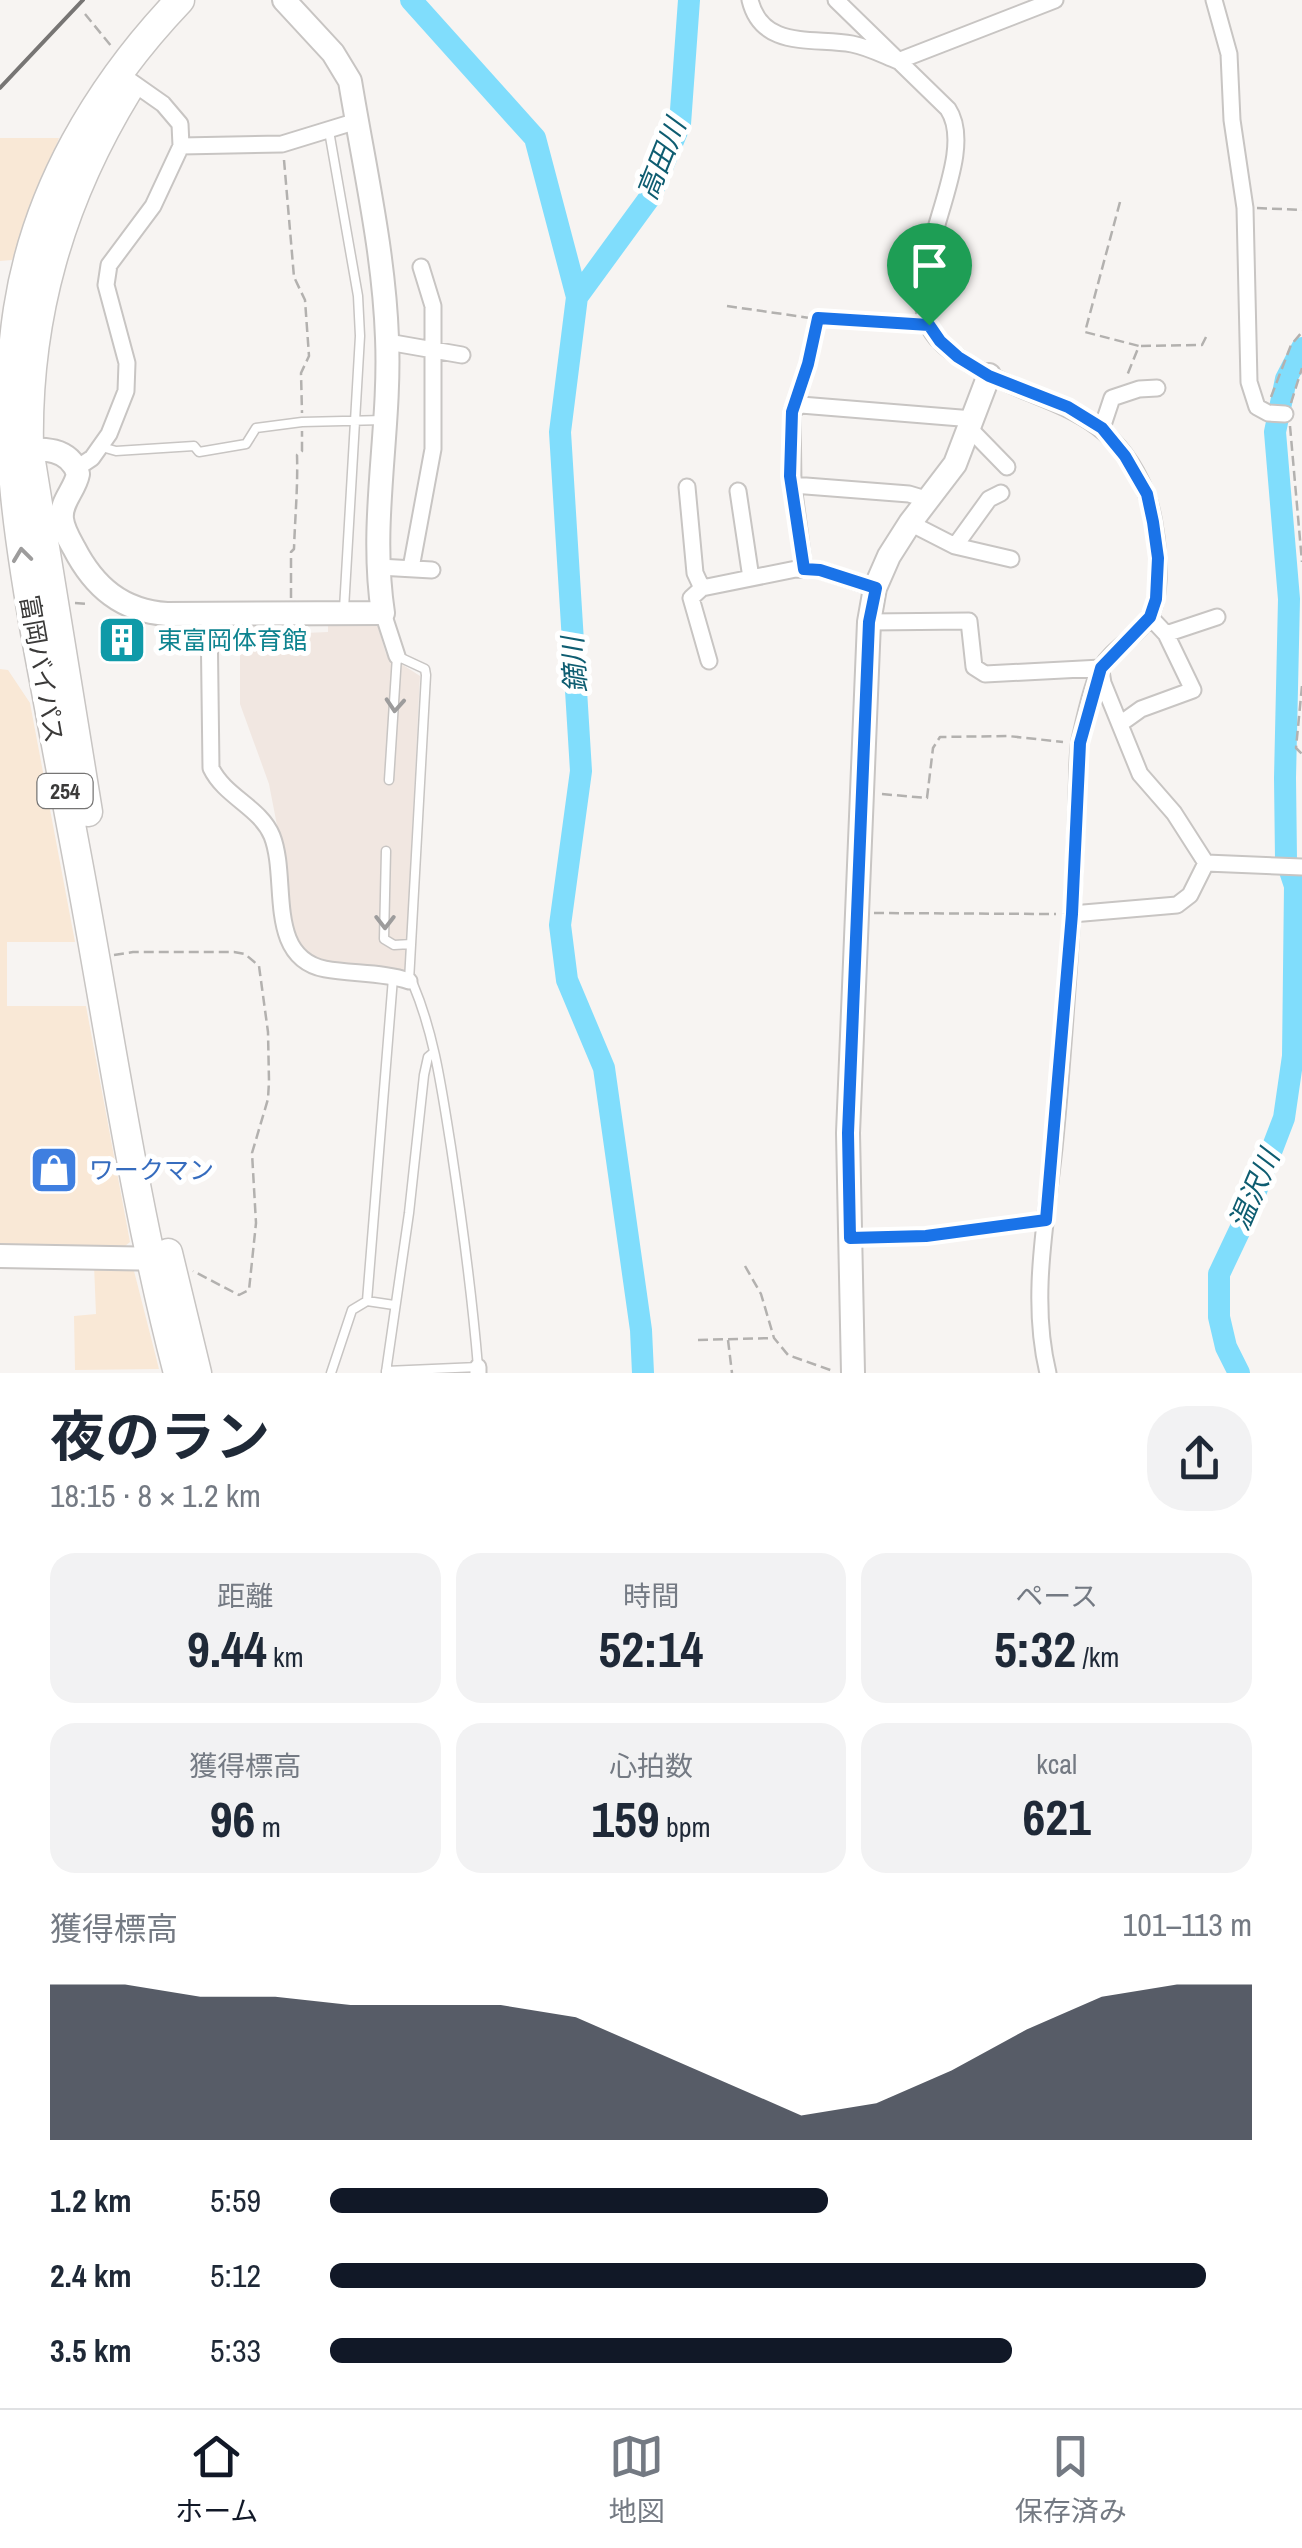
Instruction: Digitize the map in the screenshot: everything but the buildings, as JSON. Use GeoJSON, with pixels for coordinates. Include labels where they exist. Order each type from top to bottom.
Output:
{"type":"FeatureCollection","features":[{"type":"Feature","properties":{"kind":"highway","name":"富岡バイパス"},"geometry":{"type":"LineString","coordinates":[[180,0],[85,122],[56,181],[12,305],[10,388],[22,563],[164,1262],[197,1373]]}},
{"type":"Feature","properties":{"kind":"highway","name":"富岡バイパス"},"geometry":{"type":"LineString","coordinates":[[178,1373],[164,1262],[45,560],[13,449],[43,289],[77,186],[127,72],[200,0]]}},
{"type":"Feature","properties":{"kind":"street"},"geometry":{"type":"LineString","coordinates":[[284,0],[333,53],[350,80],[383,278],[388,342],[376,534],[383,613],[397,656]]}},
{"type":"Feature","properties":{"kind":"street"},"geometry":{"type":"LineString","coordinates":[[750,0],[760,21],[773,33],[811,42],[858,45],[898,61],[1055,0]]}},
{"type":"Feature","properties":{"kind":"street"},"geometry":{"type":"LineString","coordinates":[[836,0],[948,109],[957,130],[957,146],[924,283],[929,325],[958,357],[989,376],[1068,407],[1102,428],[1125,456],[1147,494],[1158,558],[1156,599],[1150,617],[1101,668],[1080,743],[1072,914],[1039,1290],[1040,1343],[1048,1373]]}},
{"type":"Feature","properties":{"kind":"street"},"geometry":{"type":"LineString","coordinates":[[1214,0],[1229,54],[1232,120],[1246,208],[1249,382],[1256,407],[1276,414]]}},
{"type":"Feature","properties":{"kind":"street"},"geometry":{"type":"LineString","coordinates":[[77,468],[109,434],[126,391],[127,362],[106,284],[108,265],[153,206],[181,146],[180,124],[127,72]]}},
{"type":"Feature","properties":{"kind":"street"},"geometry":{"type":"LineString","coordinates":[[181,146],[282,144],[357,121]]}},
{"type":"Feature","properties":{"kind":"street"},"geometry":{"type":"LineString","coordinates":[[411,568],[433,449],[433,306],[421,267]]}},
{"type":"Feature","properties":{"kind":"street"},"geometry":{"type":"LineString","coordinates":[[388,342],[462,355]]}},
{"type":"Feature","properties":{"kind":"street"},"geometry":{"type":"LineString","coordinates":[[853,1373],[848,1133],[869,622],[876,588],[910,523],[956,464],[989,376]]}},
{"type":"Feature","properties":{"kind":"street"},"geometry":{"type":"LineString","coordinates":[[1102,428],[1112,398],[1157,388]]}},
{"type":"Feature","properties":{"kind":"street"},"geometry":{"type":"LineString","coordinates":[[804,569],[793,485],[792,412],[801,405],[971,423],[1007,467]]}},
{"type":"Feature","properties":{"kind":"street"},"geometry":{"type":"LineString","coordinates":[[13,449],[62,452],[70,458],[77,468],[78,480],[63,506],[62,519],[71,543],[95,581],[134,609],[167,614],[383,613]]}},
{"type":"Feature","properties":{"kind":"street"},"geometry":{"type":"LineString","coordinates":[[793,485],[909,494],[929,500]]}},
{"type":"Feature","properties":{"kind":"street"},"geometry":{"type":"LineString","coordinates":[[687,487],[694,574],[702,588]]}},
{"type":"Feature","properties":{"kind":"street"},"geometry":{"type":"LineString","coordinates":[[738,491],[751,578]]}},
{"type":"Feature","properties":{"kind":"street"},"geometry":{"type":"LineString","coordinates":[[956,546],[990,499],[1002,493]]}},
{"type":"Feature","properties":{"kind":"street"},"geometry":{"type":"LineString","coordinates":[[910,523],[956,546],[1011,560]]}},
{"type":"Feature","properties":{"kind":"street"},"geometry":{"type":"LineString","coordinates":[[378,567],[432,570]]}},
{"type":"Feature","properties":{"kind":"street"},"geometry":{"type":"LineString","coordinates":[[709,661],[691,598],[702,588],[804,569],[820,570],[876,588]]}},
{"type":"Feature","properties":{"kind":"street"},"geometry":{"type":"LineString","coordinates":[[209,613],[211,768],[225,790],[258,816],[271,834],[284,922],[292,948],[312,965],[401,980]]}},
{"type":"Feature","properties":{"kind":"street"},"geometry":{"type":"LineString","coordinates":[[1166,634],[1217,616]]}},
{"type":"Feature","properties":{"kind":"street"},"geometry":{"type":"LineString","coordinates":[[1120,724],[1142,710],[1192,690],[1166,634],[1150,617]]}},
{"type":"Feature","properties":{"kind":"street"},"geometry":{"type":"LineString","coordinates":[[869,622],[969,621],[974,667],[985,674],[1101,668]]}},
{"type":"Feature","properties":{"kind":"street"},"geometry":{"type":"LineString","coordinates":[[1101,668],[1103,684],[1140,774],[1174,813],[1206,863]]}},
{"type":"Feature","properties":{"kind":"street"},"geometry":{"type":"LineString","coordinates":[[1206,863],[1295,866]]}},
{"type":"Feature","properties":{"kind":"street"},"geometry":{"type":"LineString","coordinates":[[1072,914],[1177,906],[1190,895],[1206,863]]}},
{"type":"Feature","properties":{"kind":"street"},"geometry":{"type":"LineString","coordinates":[[0,1256],[164,1262]]}},
{"type":"Feature","properties":{"kind":"lane"},"geometry":{"type":"LineString","coordinates":[[330,130],[358,296],[360,336],[344,613]]}},
{"type":"Feature","properties":{"kind":"lane"},"geometry":{"type":"LineString","coordinates":[[100,447],[116,451],[194,446],[199,452],[246,444],[256,428],[302,422],[384,420]]}},
{"type":"Feature","properties":{"kind":"lane"},"geometry":{"type":"LineString","coordinates":[[367,1300],[401,980],[411,944],[426,675],[425,669],[397,656],[389,780]]}},
{"type":"Feature","properties":{"kind":"lane"},"geometry":{"type":"LineString","coordinates":[[386,851],[384,938],[394,945],[411,944]]}},
{"type":"Feature","properties":{"kind":"lane"},"geometry":{"type":"LineString","coordinates":[[401,980],[413,984],[425,1012],[434,1052],[458,1189],[478,1370],[386,1372],[424,1074],[428,1056],[434,1052]]}},
{"type":"Feature","properties":{"kind":"lane"},"geometry":{"type":"LineString","coordinates":[[331,1373],[352,1310],[367,1300],[394,1305]]}},
{"type":"Feature","properties":{"kind":"path"},"geometry":{"type":"LineString","coordinates":[[85,14],[127,72]]}},
{"type":"Feature","properties":{"kind":"path"},"geometry":{"type":"LineString","coordinates":[[282,144],[294,276],[305,300],[309,356],[301,373],[299,500],[295,508],[294,549],[290,552],[292,612]]}},
{"type":"Feature","properties":{"kind":"path"},"geometry":{"type":"LineString","coordinates":[[1120,202],[1085,332],[1139,346],[1202,345],[1206,335]]}},
{"type":"Feature","properties":{"kind":"path"},"geometry":{"type":"LineString","coordinates":[[1246,208],[1302,210]]}},
{"type":"Feature","properties":{"kind":"path"},"geometry":{"type":"LineString","coordinates":[[727,306],[818,318],[929,325]]}},
{"type":"Feature","properties":{"kind":"path"},"geometry":{"type":"LineString","coordinates":[[792,412],[818,318]]}},
{"type":"Feature","properties":{"kind":"path"},"geometry":{"type":"LineString","coordinates":[[1276,414],[1284,358],[1302,332]]}},
{"type":"Feature","properties":{"kind":"path"},"geometry":{"type":"LineString","coordinates":[[1112,398],[1113,391],[1133,366],[1139,346]]}},
{"type":"Feature","properties":{"kind":"path"},"geometry":{"type":"LineString","coordinates":[[1302,368],[1289,415],[1302,562]]}},
{"type":"Feature","properties":{"kind":"path"},"geometry":{"type":"LineString","coordinates":[[69,603],[89,604]]}},
{"type":"Feature","properties":{"kind":"path"},"geometry":{"type":"LineString","coordinates":[[1302,686],[1296,748],[1302,754]]}},
{"type":"Feature","properties":{"kind":"path"},"geometry":{"type":"LineString","coordinates":[[862,792],[926,798],[933,748],[940,737],[1008,736],[1080,743]]}},
{"type":"Feature","properties":{"kind":"path"},"geometry":{"type":"LineString","coordinates":[[857,913],[1072,914]]}},
{"type":"Feature","properties":{"kind":"path"},"geometry":{"type":"LineString","coordinates":[[112,955],[234,952],[254,959],[260,974],[268,1032],[269,1092],[252,1153],[256,1223],[250,1290],[239,1295],[189,1269],[164,1262]]}},
{"type":"Feature","properties":{"kind":"path"},"geometry":{"type":"LineString","coordinates":[[850,1238],[926,1236],[1046,1220]]}},
{"type":"Feature","properties":{"kind":"path"},"geometry":{"type":"LineString","coordinates":[[744,1266],[760,1294],[774,1338],[788,1354],[839,1373]]}},
{"type":"Feature","properties":{"kind":"path"},"geometry":{"type":"LineString","coordinates":[[698,1340],[774,1338]]}},
{"type":"Feature","properties":{"kind":"path"},"geometry":{"type":"LineString","coordinates":[[728,1339],[732,1373]]}},
{"type":"Feature","properties":{"kind":"shaded area"},"geometry":{"type":"Polygon","coordinates":[[[0,138],[59,138],[12,260],[0,261],[0,138]]]}},
{"type":"Feature","properties":{"kind":"shaded area"},"geometry":{"type":"Polygon","coordinates":[[[328,622],[377,624],[386,654],[420,676],[405,973],[322,962],[302,951],[292,934],[269,784],[240,704],[240,636],[328,632],[328,622]]]}},
{"type":"Feature","properties":{"kind":"shaded area"},"geometry":{"type":"Polygon","coordinates":[[[0,669],[8,670],[30,703],[75,942],[7,942],[7,1006],[86,1006],[130,1242],[125,1246],[70,1250],[0,1244],[0,669]]]}},
{"type":"Feature","properties":{"kind":"shaded area"},"geometry":{"type":"Polygon","coordinates":[[[94,1265],[133,1267],[159,1369],[75,1370],[74,1316],[96,1314],[94,1265]]]}},
{"type":"Feature","properties":{"kind":"waterway","name":"鏑川"},"geometry":{"type":"LineString","coordinates":[[411,0],[535,138],[577,297],[560,432],[581,771],[560,925],[567,980],[604,1068],[641,1330],[643,1373]]}},
{"type":"Feature","properties":{"kind":"waterway","name":"高田川"},"geometry":{"type":"LineString","coordinates":[[577,297],[650,197],[680,124],[689,0]]}},
{"type":"Feature","properties":{"kind":"waterway","name":"温沢川"},"geometry":{"type":"LineString","coordinates":[[1239,1373],[1226,1347],[1219,1317],[1219,1274],[1284,1118],[1293,1056],[1295,886],[1286,859],[1285,778],[1289,599],[1275,432],[1286,379],[1302,348]]}},
{"type":"Feature","properties":{"kind":"railway"},"geometry":{"type":"LineString","coordinates":[[0,88],[83,0]]}},
{"type":"Feature","properties":{"kind":"place","name":"東富岡体育館"},"geometry":{"type":"Point","coordinates":[122,640]}},
{"type":"Feature","properties":{"kind":"place","name":"ワークマン"},"geometry":{"type":"Point","coordinates":[54,1170]}},
{"type":"Feature","properties":{"kind":"route"},"geometry":{"type":"LineString","coordinates":[[818,318],[929,325],[958,357],[989,376],[1068,407],[1102,428],[1125,456],[1147,494],[1158,558],[1156,599],[1150,617],[1101,668],[1080,743],[1072,914],[1046,1220],[1000,1223],[926,1236],[850,1238],[848,1133],[869,622],[876,588],[820,570],[804,569],[790,476],[792,412],[818,318]]}}]}
